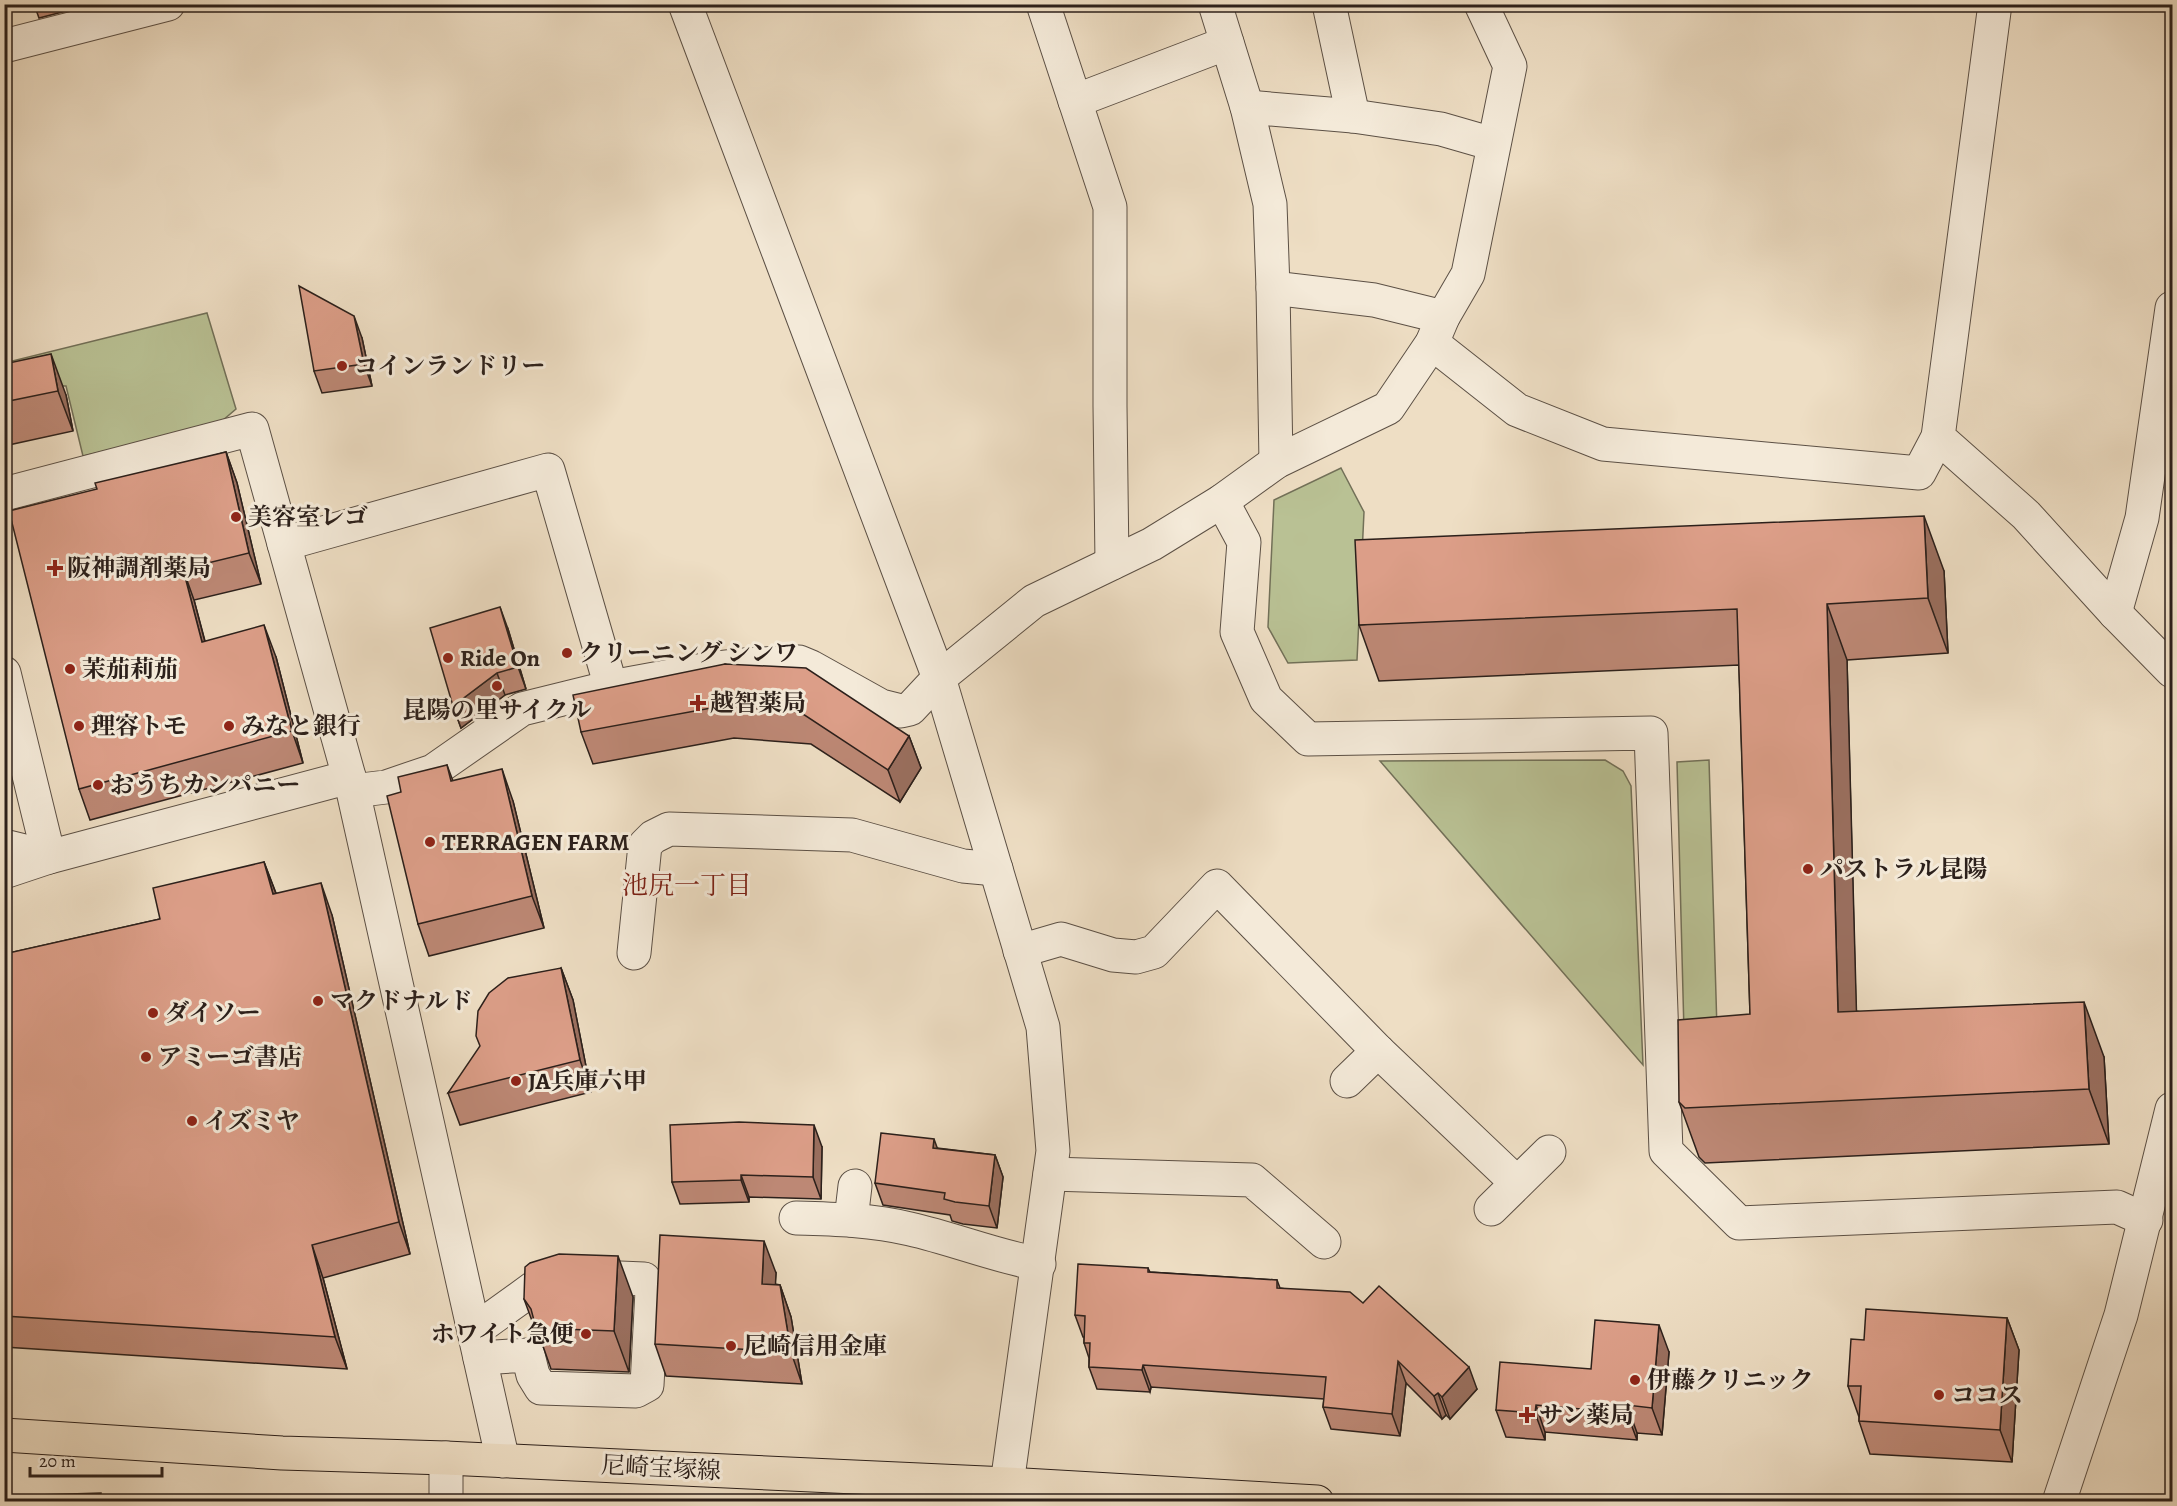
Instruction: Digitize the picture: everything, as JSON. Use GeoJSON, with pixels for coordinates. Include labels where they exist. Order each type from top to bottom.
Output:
{"type":"FeatureCollection","features":[{"type":"Feature","properties":{"kind":"main road","name":"尼崎宝塚線"},"geometry":{"type":"LineString","coordinates":[[4,1435],[270,1452],[503,1461],[1004,1493],[1317,1502]]}},
{"type":"Feature","properties":{"kind":"street"},"geometry":{"type":"LineString","coordinates":[[685,4],[939,678],[1043,1027],[1053,1151],[1039,1264],[1004,1493]]}},
{"type":"Feature","properties":{"kind":"street"},"geometry":{"type":"LineString","coordinates":[[1043,4],[1110,207],[1112,563]]}},
{"type":"Feature","properties":{"kind":"street"},"geometry":{"type":"LineString","coordinates":[[1215,4],[1247,107],[1270,204],[1276,462]]}},
{"type":"Feature","properties":{"kind":"street"},"geometry":{"type":"LineString","coordinates":[[1329,4],[1353,116]]}},
{"type":"Feature","properties":{"kind":"street"},"geometry":{"type":"LineString","coordinates":[[4,872],[49,857],[351,784],[386,787],[433,771],[522,709],[611,687],[709,669],[799,662],[881,706],[901,711],[910,709],[939,678],[1034,601],[1152,544],[1222,501],[1276,462],[1388,408],[1437,330],[1468,274],[1510,66],[1481,4]]}},
{"type":"Feature","properties":{"kind":"street"},"geometry":{"type":"LineString","coordinates":[[1273,288],[1374,300],[1437,330],[1517,410],[1603,444],[1919,473],[1938,437],[1995,4]]}},
{"type":"Feature","properties":{"kind":"street"},"geometry":{"type":"LineString","coordinates":[[4,46],[156,6]]}},
{"type":"Feature","properties":{"kind":"street"},"geometry":{"type":"LineString","coordinates":[[1075,101],[1227,43]]}},
{"type":"Feature","properties":{"kind":"street"},"geometry":{"type":"LineString","coordinates":[[1247,107],[1353,116],[1441,129],[1493,144]]}},
{"type":"Feature","properties":{"kind":"street"},"geometry":{"type":"LineString","coordinates":[[2115,613],[2142,518],[2172,308]]}},
{"type":"Feature","properties":{"kind":"street"},"geometry":{"type":"LineString","coordinates":[[4,494],[252,429],[351,784],[503,1461]]}},
{"type":"Feature","properties":{"kind":"street"},"geometry":{"type":"LineString","coordinates":[[1938,437],[2026,515],[2115,613],[2172,671]]}},
{"type":"Feature","properties":{"kind":"street"},"geometry":{"type":"LineString","coordinates":[[284,543],[548,470],[611,687]]}},
{"type":"Feature","properties":{"kind":"street"},"geometry":{"type":"LineString","coordinates":[[1222,501],[1244,542],[1237,632],[1266,699],[1308,739],[1652,733],[1666,1151],[1739,1223],[2117,1207],[2146,1220]]}},
{"type":"Feature","properties":{"kind":"street"},"geometry":{"type":"LineString","coordinates":[[4,673],[49,857]]}},
{"type":"Feature","properties":{"kind":"street"},"geometry":{"type":"LineString","coordinates":[[634,953],[636,843],[669,829],[852,835],[963,866],[996,869]]}},
{"type":"Feature","properties":{"kind":"street"},"geometry":{"type":"LineString","coordinates":[[4,846],[49,857]]}},
{"type":"Feature","properties":{"kind":"street"},"geometry":{"type":"LineString","coordinates":[[1020,951],[1061,939],[1113,955],[1136,957],[1154,952],[1226,876],[1378,1051],[1517,1183]]}},
{"type":"Feature","properties":{"kind":"street"},"geometry":{"type":"LineString","coordinates":[[1347,1081],[1378,1051]]}},
{"type":"Feature","properties":{"kind":"street"},"geometry":{"type":"LineString","coordinates":[[2059,1502],[2121,1315],[2172,1109]]}},
{"type":"Feature","properties":{"kind":"street"},"geometry":{"type":"LineString","coordinates":[[1491,1209],[1549,1152]]}},
{"type":"Feature","properties":{"kind":"street"},"geometry":{"type":"LineString","coordinates":[[1050,1174],[1252,1180],[1324,1242]]}},
{"type":"Feature","properties":{"kind":"street"},"geometry":{"type":"LineString","coordinates":[[851,1220],[855,1186]]}},
{"type":"Feature","properties":{"kind":"street"},"geometry":{"type":"LineString","coordinates":[[796,1218],[851,1220],[910,1228],[1008,1258],[1039,1264]]}},
{"type":"Feature","properties":{"kind":"street"},"geometry":{"type":"LineString","coordinates":[[572,1276],[644,1279],[652,1291],[647,1385],[636,1391],[541,1388],[533,1375],[528,1356],[477,1345],[535,1287],[572,1276]]}},
{"type":"Feature","properties":{"kind":"street"},"geometry":{"type":"LineString","coordinates":[[446,1458],[446,1502]]}},
{"type":"Feature","properties":{"kind":"green space"},"geometry":{"type":"Polygon","coordinates":[[[207,313],[236,409],[216,426],[83,456],[66,386],[5,385],[4,363],[207,313]]]}},
{"type":"Feature","properties":{"kind":"green space"},"geometry":{"type":"Polygon","coordinates":[[[1341,468],[1364,512],[1357,660],[1288,663],[1268,627],[1274,500],[1341,468]]]}},
{"type":"Feature","properties":{"kind":"green space"},"geometry":{"type":"Polygon","coordinates":[[[1605,760],[1623,771],[1631,786],[1643,1065],[1380,761],[1605,760]]]}},
{"type":"Feature","properties":{"kind":"green space"},"geometry":{"type":"Polygon","coordinates":[[[1709,760],[1718,1063],[1685,1071],[1677,762],[1709,760]]]}},
{"type":"Feature","properties":{"kind":"building"},"geometry":{"type":"Polygon","coordinates":[[[299,286],[354,316],[364,364],[314,371],[299,286]]]}},
{"type":"Feature","properties":{"kind":"building"},"geometry":{"type":"Polygon","coordinates":[[[51,354],[58,391],[4,402],[4,364],[51,354]]]}},
{"type":"Feature","properties":{"kind":"building"},"geometry":{"type":"Polygon","coordinates":[[[226,452],[249,553],[183,569],[202,642],[264,625],[292,731],[79,789],[9,511],[97,489],[95,483],[226,452]]]}},
{"type":"Feature","properties":{"kind":"building"},"geometry":{"type":"Polygon","coordinates":[[[1924,516],[1928,598],[1827,604],[1838,1012],[2084,1002],[2089,1089],[1685,1108],[1679,1102],[1678,1020],[1750,1014],[1737,609],[1359,625],[1355,540],[1924,516]]]}},
{"type":"Feature","properties":{"kind":"building"},"geometry":{"type":"Polygon","coordinates":[[[500,607],[518,667],[497,673],[453,706],[430,628],[500,607]]]}},
{"type":"Feature","properties":{"kind":"building"},"geometry":{"type":"Polygon","coordinates":[[[725,664],[806,668],[909,736],[888,770],[800,712],[722,706],[581,732],[573,695],[725,664]]]}},
{"type":"Feature","properties":{"kind":"building"},"geometry":{"type":"Polygon","coordinates":[[[447,765],[451,781],[502,769],[532,896],[418,924],[387,796],[401,792],[398,777],[447,765]]]}},
{"type":"Feature","properties":{"kind":"building","name":"イズミヤ"},"geometry":{"type":"Polygon","coordinates":[[[264,862],[273,894],[321,883],[399,1222],[312,1245],[335,1337],[4,1316],[4,954],[160,919],[153,888],[264,862]]]}},
{"type":"Feature","properties":{"kind":"building"},"geometry":{"type":"Polygon","coordinates":[[[561,968],[580,1060],[448,1093],[480,1046],[476,1036],[478,1011],[489,993],[508,978],[561,968]]]}},
{"type":"Feature","properties":{"kind":"building"},"geometry":{"type":"Polygon","coordinates":[[[739,1122],[814,1125],[813,1177],[741,1175],[741,1180],[672,1182],[670,1125],[739,1122]]]}},
{"type":"Feature","properties":{"kind":"building"},"geometry":{"type":"Polygon","coordinates":[[[881,1133],[934,1139],[933,1148],[995,1155],[989,1206],[944,1199],[945,1193],[875,1183],[881,1133]]]}},
{"type":"Feature","properties":{"kind":"building","name":"尼崎信用金庫"},"geometry":{"type":"Polygon","coordinates":[[[660,1235],[764,1241],[762,1284],[780,1285],[791,1352],[655,1344],[660,1235]]]}},
{"type":"Feature","properties":{"kind":"building"},"geometry":{"type":"Polygon","coordinates":[[[559,1254],[618,1256],[614,1331],[536,1328],[531,1309],[524,1299],[525,1267],[530,1263],[559,1254]]]}},
{"type":"Feature","properties":{"kind":"building"},"geometry":{"type":"Polygon","coordinates":[[[1078,1264],[1148,1268],[1148,1272],[1277,1280],[1277,1288],[1350,1292],[1363,1303],[1379,1286],[1469,1367],[1442,1397],[1438,1393],[1434,1396],[1398,1361],[1392,1414],[1323,1407],[1326,1377],[1143,1365],[1142,1370],[1089,1367],[1090,1343],[1084,1343],[1085,1316],[1075,1315],[1078,1264]]]}},
{"type":"Feature","properties":{"kind":"building","name":"ココス"},"geometry":{"type":"Polygon","coordinates":[[[1866,1309],[2007,1318],[2000,1430],[1859,1421],[1861,1386],[1848,1386],[1851,1339],[1864,1340],[1866,1309]]]}},
{"type":"Feature","properties":{"kind":"building"},"geometry":{"type":"Polygon","coordinates":[[[1595,1320],[1659,1325],[1652,1408],[1627,1405],[1627,1413],[1536,1405],[1535,1413],[1496,1410],[1500,1362],[1591,1369],[1595,1320]]]}},
{"type":"Feature","properties":{"kind":"building"},"geometry":{"type":"Polygon","coordinates":[[[101,1493],[101,1502],[4,1502],[4,1496],[101,1493]]]}},
{"type":"Feature","properties":{"kind":"place","name":"コインランドリー"},"geometry":{"type":"Point","coordinates":[342,366]}},
{"type":"Feature","properties":{"kind":"place","name":"美容室レゴ"},"geometry":{"type":"Point","coordinates":[236,517]}},
{"type":"Feature","properties":{"kind":"place","name":"阪神調剤薬局"},"geometry":{"type":"Point","coordinates":[55,568]}},
{"type":"Feature","properties":{"kind":"place","name":"クリーニング シンワ"},"geometry":{"type":"Point","coordinates":[567,653]}},
{"type":"Feature","properties":{"kind":"place","name":"Ride On"},"geometry":{"type":"Point","coordinates":[448,658]}},
{"type":"Feature","properties":{"kind":"place","name":"茉茄莉茄"},"geometry":{"type":"Point","coordinates":[70,669]}},
{"type":"Feature","properties":{"kind":"place","name":"昆陽の里サイクル"},"geometry":{"type":"Point","coordinates":[497,686]}},
{"type":"Feature","properties":{"kind":"place","name":"越智薬局"},"geometry":{"type":"Point","coordinates":[698,703]}},
{"type":"Feature","properties":{"kind":"place","name":"理容トモ"},"geometry":{"type":"Point","coordinates":[79,726]}},
{"type":"Feature","properties":{"kind":"place","name":"みなと銀行"},"geometry":{"type":"Point","coordinates":[229,726]}},
{"type":"Feature","properties":{"kind":"place","name":"おうちカンパニー"},"geometry":{"type":"Point","coordinates":[98,785]}},
{"type":"Feature","properties":{"kind":"place","name":"TERRAGEN FARM"},"geometry":{"type":"Point","coordinates":[430,842]}},
{"type":"Feature","properties":{"kind":"place","name":"パストラル昆陽"},"geometry":{"type":"Point","coordinates":[1808,869]}},
{"type":"Feature","properties":{"kind":"place","name":"マクドナルド"},"geometry":{"type":"Point","coordinates":[318,1001]}},
{"type":"Feature","properties":{"kind":"place","name":"ダイソー"},"geometry":{"type":"Point","coordinates":[153,1013]}},
{"type":"Feature","properties":{"kind":"place","name":"アミーゴ書店"},"geometry":{"type":"Point","coordinates":[146,1057]}},
{"type":"Feature","properties":{"kind":"place","name":"JA兵庫六甲"},"geometry":{"type":"Point","coordinates":[516,1081]}},
{"type":"Feature","properties":{"kind":"place","name":"イズミヤ"},"geometry":{"type":"Point","coordinates":[192,1121]}},
{"type":"Feature","properties":{"kind":"place","name":"ホワイト急便"},"geometry":{"type":"Point","coordinates":[586,1334]}},
{"type":"Feature","properties":{"kind":"place","name":"尼崎信用金庫"},"geometry":{"type":"Point","coordinates":[731,1346]}},
{"type":"Feature","properties":{"kind":"place","name":"伊藤クリニック"},"geometry":{"type":"Point","coordinates":[1635,1380]}},
{"type":"Feature","properties":{"kind":"place","name":"ココス"},"geometry":{"type":"Point","coordinates":[1939,1395]}},
{"type":"Feature","properties":{"kind":"place","name":"サン薬局"},"geometry":{"type":"Point","coordinates":[1527,1415]}},
{"type":"Feature","properties":{"kind":"district","name":"池尻一丁目"},"geometry":{"type":"Point","coordinates":[687,885]}}]}
